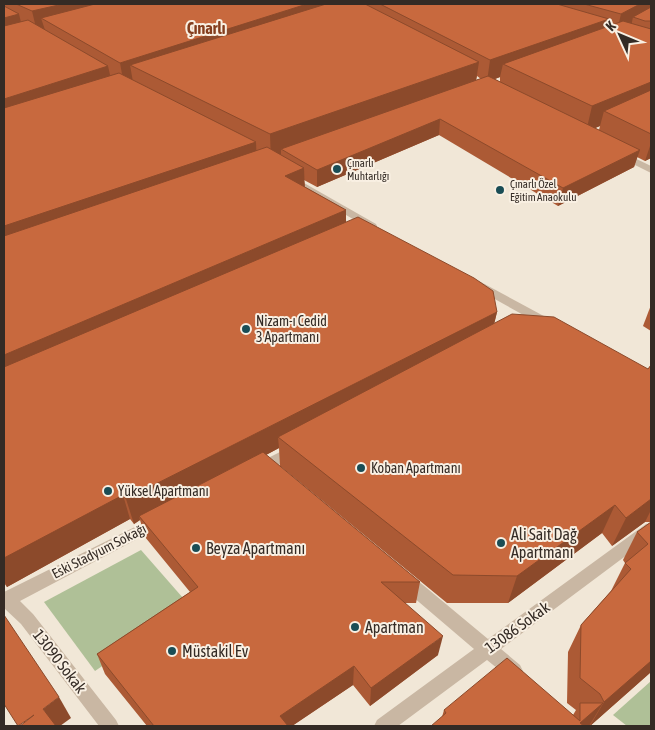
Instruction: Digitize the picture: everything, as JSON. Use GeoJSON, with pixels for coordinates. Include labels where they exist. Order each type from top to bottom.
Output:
{"type":"FeatureCollection","features":[{"type":"Feature","properties":{"kind":"street"},"geometry":{"type":"LineString","coordinates":[[611,150],[651,170]]}},
{"type":"Feature","properties":{"kind":"street"},"geometry":{"type":"LineString","coordinates":[[278,171],[380,230],[357,236]]}},
{"type":"Feature","properties":{"kind":"street"},"geometry":{"type":"LineString","coordinates":[[470,280],[557,328]]}},
{"type":"Feature","properties":{"kind":"street"},"geometry":{"type":"LineString","coordinates":[[522,328],[540,319]]}},
{"type":"Feature","properties":{"kind":"street"},"geometry":{"type":"LineString","coordinates":[[249,474],[310,441]]}},
{"type":"Feature","properties":{"kind":"street"},"geometry":{"type":"LineString","coordinates":[[266,464],[282,477]]}},
{"type":"Feature","properties":{"kind":"street","name":"Eski Stadyum Sokağı"},"geometry":{"type":"LineString","coordinates":[[5,600],[171,514]]}},
{"type":"Feature","properties":{"kind":"street","name":"13086 Sokak"},"geometry":{"type":"LineString","coordinates":[[383,726],[651,529]]}},
{"type":"Feature","properties":{"kind":"street"},"geometry":{"type":"LineString","coordinates":[[396,572],[523,679]]}},
{"type":"Feature","properties":{"kind":"street","name":"13090 Sokak"},"geometry":{"type":"LineString","coordinates":[[5,600],[27,619],[110,726]]}},
{"type":"Feature","properties":{"kind":"green space"},"geometry":{"type":"Polygon","coordinates":[[[141,550],[190,606],[95,671],[44,602],[141,550]]]}},
{"type":"Feature","properties":{"kind":"green space"},"geometry":{"type":"Polygon","coordinates":[[[651,681],[651,726],[627,726],[613,715],[651,681]]]}},
{"type":"Feature","properties":{"kind":"building"},"geometry":{"type":"Polygon","coordinates":[[[16,4],[63,4],[32,11],[16,4]]]}},
{"type":"Feature","properties":{"kind":"building"},"geometry":{"type":"Polygon","coordinates":[[[95,4],[307,4],[120,63],[41,18],[95,4]]]}},
{"type":"Feature","properties":{"kind":"building"},"geometry":{"type":"Polygon","coordinates":[[[326,4],[365,4],[479,62],[270,134],[130,65],[326,4]]]}},
{"type":"Feature","properties":{"kind":"building"},"geometry":{"type":"Polygon","coordinates":[[[380,4],[557,4],[609,19],[490,60],[380,4]]]}},
{"type":"Feature","properties":{"kind":"building"},"geometry":{"type":"Polygon","coordinates":[[[584,4],[640,4],[621,14],[584,4]]]}},
{"type":"Feature","properties":{"kind":"building"},"geometry":{"type":"Polygon","coordinates":[[[4,6],[19,14],[4,18],[4,6]]]}},
{"type":"Feature","properties":{"kind":"building"},"geometry":{"type":"Polygon","coordinates":[[[651,7],[651,21],[633,17],[651,7]]]}},
{"type":"Feature","properties":{"kind":"building"},"geometry":{"type":"Polygon","coordinates":[[[28,20],[108,66],[4,99],[4,26],[28,20]]]}},
{"type":"Feature","properties":{"kind":"building"},"geometry":{"type":"Polygon","coordinates":[[[623,21],[651,29],[651,82],[592,106],[503,64],[623,21]]]}},
{"type":"Feature","properties":{"kind":"building"},"geometry":{"type":"Polygon","coordinates":[[[119,73],[256,142],[4,226],[4,108],[119,73]]]}},
{"type":"Feature","properties":{"kind":"building"},"geometry":{"type":"Polygon","coordinates":[[[488,76],[640,150],[563,188],[440,119],[317,170],[281,149],[488,76]]]}},
{"type":"Feature","properties":{"kind":"building"},"geometry":{"type":"Polygon","coordinates":[[[651,90],[651,134],[604,111],[651,90]]]}},
{"type":"Feature","properties":{"kind":"building"},"geometry":{"type":"Polygon","coordinates":[[[267,147],[304,168],[285,176],[346,210],[4,355],[4,236],[267,147]]]}},
{"type":"Feature","properties":{"kind":"building"},"geometry":{"type":"Polygon","coordinates":[[[358,217],[474,278],[493,291],[497,312],[126,499],[123,495],[4,558],[4,367],[358,217]]]}},
{"type":"Feature","properties":{"kind":"building"},"geometry":{"type":"Polygon","coordinates":[[[512,314],[554,317],[648,369],[651,365],[651,499],[626,518],[615,505],[517,576],[453,575],[278,437],[512,314]]]}},
{"type":"Feature","properties":{"kind":"building"},"geometry":{"type":"Polygon","coordinates":[[[263,452],[420,582],[381,582],[443,636],[371,688],[354,666],[280,716],[288,726],[154,726],[97,654],[198,587],[139,516],[263,452]]]}},
{"type":"Feature","properties":{"kind":"building"},"geometry":{"type":"Polygon","coordinates":[[[651,522],[651,661],[604,702],[600,694],[580,678],[581,625],[631,569],[625,563],[648,544],[637,532],[651,522]]]}},
{"type":"Feature","properties":{"kind":"building"},"geometry":{"type":"Polygon","coordinates":[[[4,615],[59,697],[43,709],[56,726],[20,726],[34,715],[18,726],[4,704],[4,615]]]}},
{"type":"Feature","properties":{"kind":"building"},"geometry":{"type":"Polygon","coordinates":[[[507,658],[580,721],[580,703],[603,703],[580,723],[584,726],[431,726],[446,713],[444,710],[507,658]]]}},
{"type":"Feature","properties":{"kind":"place","name":"Çınarlı Muhtarlığı"},"geometry":{"type":"Point","coordinates":[337,169]}},
{"type":"Feature","properties":{"kind":"place","name":"Çınarlı Özel Eğitim Anaokulu"},"geometry":{"type":"Point","coordinates":[500,190]}},
{"type":"Feature","properties":{"kind":"place","name":"Nizam-ı Cedid 3 Apartmanı"},"geometry":{"type":"Point","coordinates":[246,329]}},
{"type":"Feature","properties":{"kind":"place","name":"Koban Apartmanı"},"geometry":{"type":"Point","coordinates":[361,468]}},
{"type":"Feature","properties":{"kind":"place","name":"Yüksel Apartmanı"},"geometry":{"type":"Point","coordinates":[108,491]}},
{"type":"Feature","properties":{"kind":"place","name":"Ali Sait Dağ Apartmanı"},"geometry":{"type":"Point","coordinates":[501,543]}},
{"type":"Feature","properties":{"kind":"place","name":"Beyza Apartmanı"},"geometry":{"type":"Point","coordinates":[196,548]}},
{"type":"Feature","properties":{"kind":"place","name":"Apartman"},"geometry":{"type":"Point","coordinates":[355,627]}},
{"type":"Feature","properties":{"kind":"place","name":"Müstakil Ev"},"geometry":{"type":"Point","coordinates":[172,651]}},
{"type":"Feature","properties":{"kind":"district","name":"Çınarlı"},"geometry":{"type":"Point","coordinates":[206,28]}}]}
